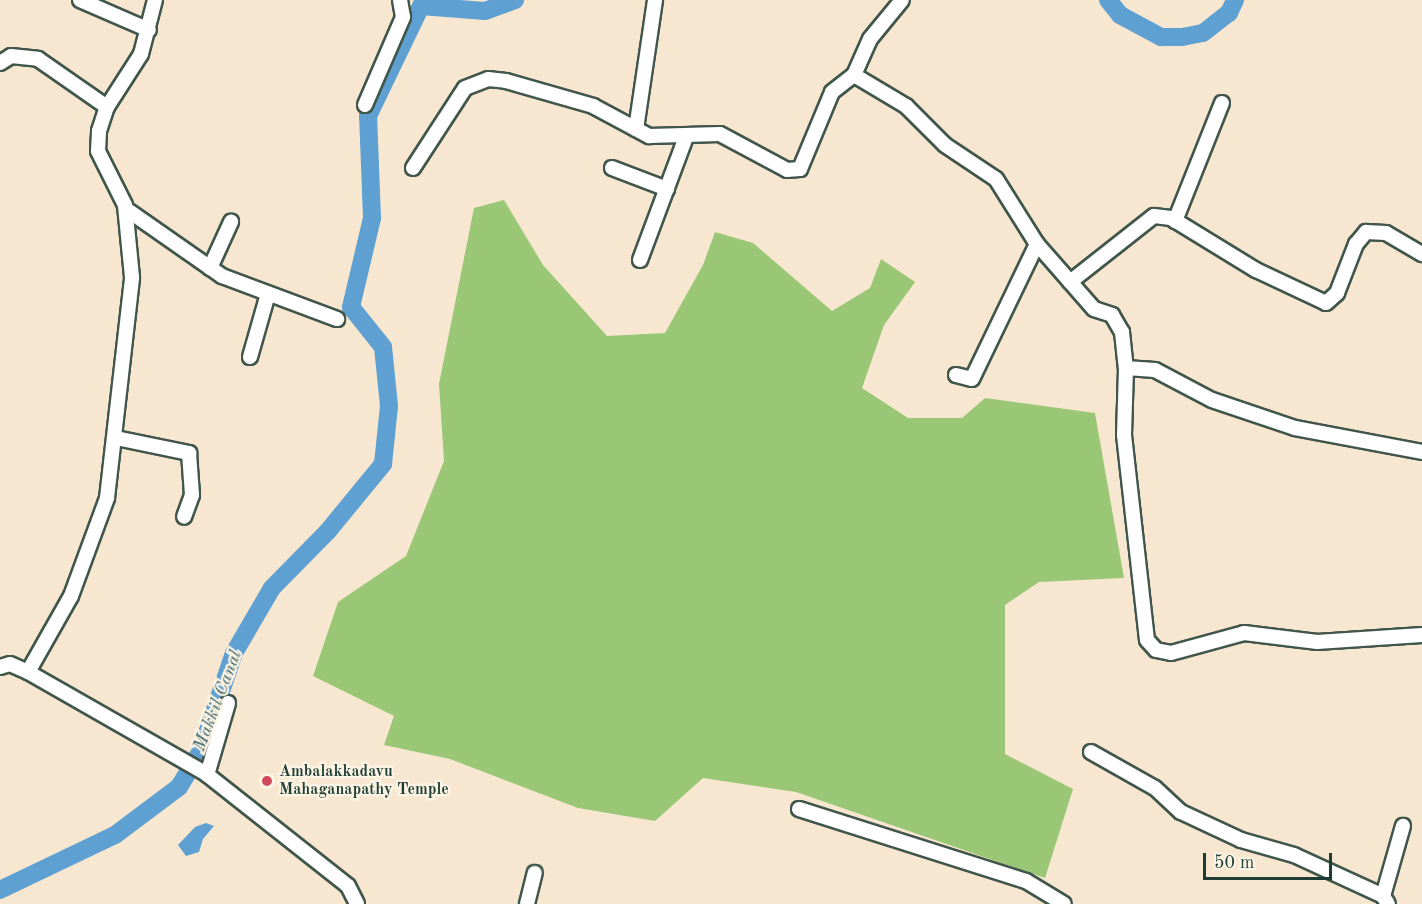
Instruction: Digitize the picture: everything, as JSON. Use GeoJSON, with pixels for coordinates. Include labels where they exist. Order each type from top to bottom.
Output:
{"type":"FeatureCollection","features":[{"type":"Feature","properties":{"kind":"street"},"geometry":{"type":"LineString","coordinates":[[80,0],[148,30]]}},
{"type":"Feature","properties":{"kind":"street"},"geometry":{"type":"LineString","coordinates":[[28,672],[71,596],[93,544],[107,498],[116,438],[132,277],[126,209],[98,151],[99,131],[107,107],[141,54],[155,0]]}},
{"type":"Feature","properties":{"kind":"street"},"geometry":{"type":"LineString","coordinates":[[365,105],[403,16],[400,0]]}},
{"type":"Feature","properties":{"kind":"street"},"geometry":{"type":"LineString","coordinates":[[636,129],[655,0]]}},
{"type":"Feature","properties":{"kind":"street"},"geometry":{"type":"LineString","coordinates":[[413,168],[465,88],[488,80],[506,81],[592,106],[650,136],[686,137],[720,134],[787,170],[800,169],[832,92],[854,75],[870,39],[902,0]]}},
{"type":"Feature","properties":{"kind":"street"},"geometry":{"type":"LineString","coordinates":[[0,63],[11,56],[38,59],[107,107]]}},
{"type":"Feature","properties":{"kind":"street"},"geometry":{"type":"LineString","coordinates":[[854,75],[906,106],[945,145],[996,179],[1037,244],[1094,309],[1112,315],[1122,332],[1126,368],[1124,435],[1147,640],[1156,650],[1171,653],[1244,633],[1317,642],[1422,635]]}},
{"type":"Feature","properties":{"kind":"street"},"geometry":{"type":"LineString","coordinates":[[1175,221],[1222,103]]}},
{"type":"Feature","properties":{"kind":"street"},"geometry":{"type":"LineString","coordinates":[[640,260],[686,137]]}},
{"type":"Feature","properties":{"kind":"street"},"geometry":{"type":"LineString","coordinates":[[612,168],[667,189]]}},
{"type":"Feature","properties":{"kind":"street"},"geometry":{"type":"LineString","coordinates":[[126,209],[210,268],[268,294],[337,320]]}},
{"type":"Feature","properties":{"kind":"street"},"geometry":{"type":"LineString","coordinates":[[1070,282],[1154,216],[1175,221],[1256,270],[1326,303],[1337,293],[1356,244],[1366,231],[1386,233],[1422,254]]}},
{"type":"Feature","properties":{"kind":"street"},"geometry":{"type":"LineString","coordinates":[[210,268],[231,222]]}},
{"type":"Feature","properties":{"kind":"street"},"geometry":{"type":"LineString","coordinates":[[956,375],[972,379],[1037,244]]}},
{"type":"Feature","properties":{"kind":"street"},"geometry":{"type":"LineString","coordinates":[[250,357],[268,294]]}},
{"type":"Feature","properties":{"kind":"street"},"geometry":{"type":"LineString","coordinates":[[1126,368],[1155,370],[1212,400],[1295,428],[1422,452]]}},
{"type":"Feature","properties":{"kind":"street"},"geometry":{"type":"LineString","coordinates":[[116,438],[189,453],[192,495],[184,517]]}},
{"type":"Feature","properties":{"kind":"street"},"geometry":{"type":"LineString","coordinates":[[0,667],[10,664],[28,672],[168,748],[206,774],[348,886],[357,904]]}},
{"type":"Feature","properties":{"kind":"street"},"geometry":{"type":"LineString","coordinates":[[206,774],[228,703]]}},
{"type":"Feature","properties":{"kind":"street"},"geometry":{"type":"LineString","coordinates":[[1091,753],[1155,788],[1180,812],[1241,840],[1294,855],[1386,900],[1403,826]]}},
{"type":"Feature","properties":{"kind":"street"},"geometry":{"type":"LineString","coordinates":[[799,809],[1026,881],[1064,904]]}},
{"type":"Feature","properties":{"kind":"street"},"geometry":{"type":"LineString","coordinates":[[527,904],[535,873]]}},
{"type":"Feature","properties":{"kind":"green space"},"geometry":{"type":"Polygon","coordinates":[[[504,200],[543,265],[607,336],[665,333],[703,265],[715,232],[753,243],[832,311],[870,288],[881,259],[915,282],[884,325],[862,388],[908,418],[962,418],[985,398],[1095,413],[1124,578],[1039,582],[1005,605],[1005,754],[1073,789],[1045,878],[796,792],[703,778],[655,821],[578,808],[450,759],[384,745],[394,716],[313,676],[338,602],[406,556],[444,461],[439,384],[474,208],[504,200]]]}},
{"type":"Feature","properties":{"kind":"water"},"geometry":{"type":"Polygon","coordinates":[[[206,823],[214,826],[203,839],[199,852],[186,856],[178,845],[195,827],[206,823]]]}},
{"type":"Feature","properties":{"kind":"waterway"},"geometry":{"type":"LineString","coordinates":[[420,0],[421,6]]}},
{"type":"Feature","properties":{"kind":"waterway","name":"Makkil Canal"},"geometry":{"type":"LineString","coordinates":[[0,890],[115,835],[179,787],[201,751],[234,653],[272,588],[328,531],[383,464],[389,406],[383,347],[351,307],[372,218],[368,116],[421,6],[485,11],[515,0]]}},
{"type":"Feature","properties":{"kind":"waterway"},"geometry":{"type":"LineString","coordinates":[[1108,0],[1120,15],[1161,37],[1182,37],[1203,33],[1229,13],[1235,0]]}},
{"type":"Feature","properties":{"kind":"place","name":"Ambalakkadavu Mahaganapathy Temple"},"geometry":{"type":"Point","coordinates":[267,781]}}]}
